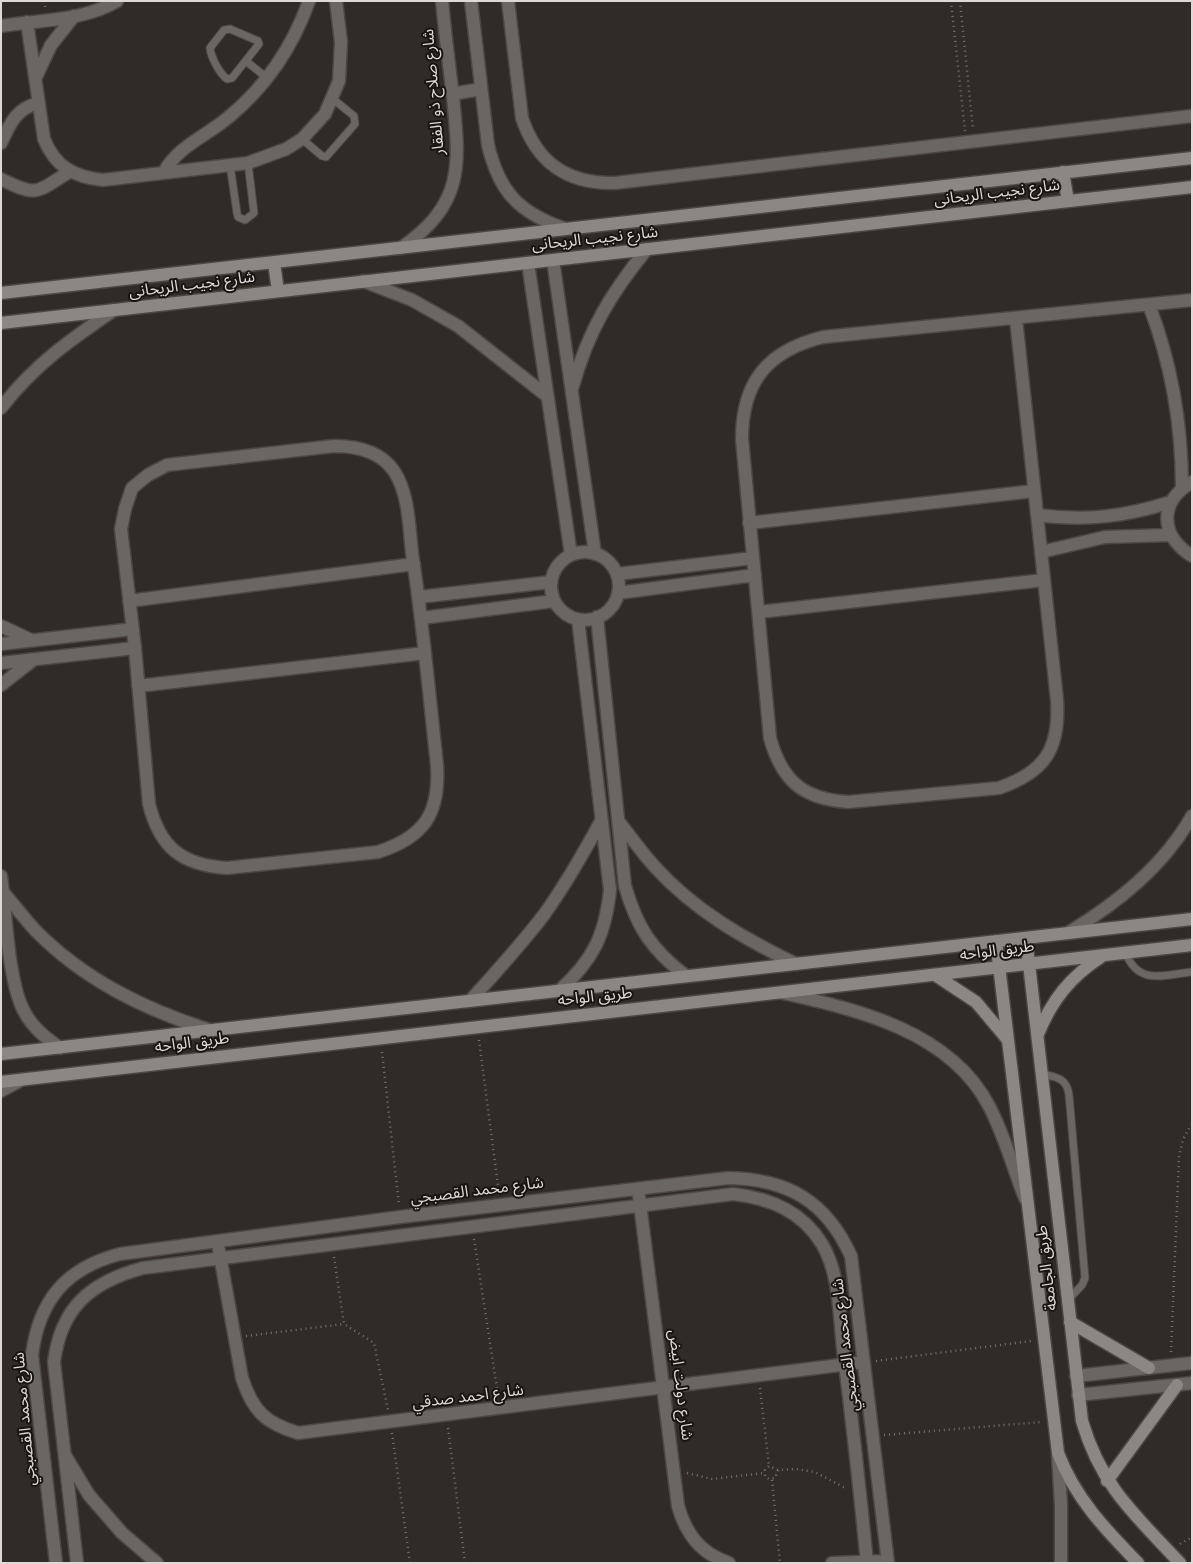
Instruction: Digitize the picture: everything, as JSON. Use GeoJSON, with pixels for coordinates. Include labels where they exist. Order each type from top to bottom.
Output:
{"type":"FeatureCollection","features":[{"type":"Feature","properties":{"kind":"street"},"geometry":{"type":"LineString","coordinates":[[1,26],[74,16],[106,8],[117,1]]}},
{"type":"Feature","properties":{"kind":"street"},"geometry":{"type":"LineString","coordinates":[[164,172],[177,153],[229,117],[267,78],[293,37],[309,1]]}},
{"type":"Feature","properties":{"kind":"street"},"geometry":{"type":"LineString","coordinates":[[27,22],[44,139],[49,152],[69,172],[85,178],[102,180],[248,163],[286,149],[302,139],[314,127],[333,98],[342,62],[336,1]]}},
{"type":"Feature","properties":{"kind":"street","name":"شارع صلاح ذو الفقار"},"geometry":{"type":"LineString","coordinates":[[402,248],[422,234],[433,222],[450,194],[457,171],[458,146],[442,1]]}},
{"type":"Feature","properties":{"kind":"street"},"geometry":{"type":"LineString","coordinates":[[471,1],[488,145],[493,168],[504,189],[520,207],[534,216],[563,228]]}},
{"type":"Feature","properties":{"kind":"street"},"geometry":{"type":"LineString","coordinates":[[508,1],[522,118],[527,132],[534,146],[556,168],[584,181],[615,183],[1192,116]]}},
{"type":"Feature","properties":{"kind":"street"},"geometry":{"type":"LineString","coordinates":[[35,79],[51,45],[74,16]]}},
{"type":"Feature","properties":{"kind":"street"},"geometry":{"type":"LineString","coordinates":[[452,94],[481,89]]}},
{"type":"Feature","properties":{"kind":"street"},"geometry":{"type":"LineString","coordinates":[[1,143],[14,116],[25,107],[38,103]]}},
{"type":"Feature","properties":{"kind":"street","name":"شارع نجيب الريحانى"},"geometry":{"type":"LineString","coordinates":[[1,293],[1192,158]]}},
{"type":"Feature","properties":{"kind":"street"},"geometry":{"type":"LineString","coordinates":[[1,179],[24,191],[36,192],[69,172]]}},
{"type":"Feature","properties":{"kind":"street"},"geometry":{"type":"LineString","coordinates":[[1063,172],[1068,201]]}},
{"type":"Feature","properties":{"kind":"street","name":"شارع نجيب الريحانى"},"geometry":{"type":"LineString","coordinates":[[1,322],[1192,187]]}},
{"type":"Feature","properties":{"kind":"street"},"geometry":{"type":"LineString","coordinates":[[571,391],[582,352],[599,315],[621,281],[647,249]]}},
{"type":"Feature","properties":{"kind":"street"},"geometry":{"type":"LineString","coordinates":[[553,260],[595,554]]}},
{"type":"Feature","properties":{"kind":"street"},"geometry":{"type":"LineString","coordinates":[[274,263],[278,291]]}},
{"type":"Feature","properties":{"kind":"street"},"geometry":{"type":"LineString","coordinates":[[528,263],[571,555]]}},
{"type":"Feature","properties":{"kind":"street"},"geometry":{"type":"LineString","coordinates":[[363,281],[412,300],[458,326],[548,396]]}},
{"type":"Feature","properties":{"kind":"street"},"geometry":{"type":"LineString","coordinates":[[1016,319],[1058,724],[1052,746],[1039,766],[1021,780],[998,788],[848,802],[826,800],[805,792],[788,778],[776,759],[770,738],[742,439],[742,415],[748,392],[761,371],[778,354],[799,342],[823,337],[1192,300]]}},
{"type":"Feature","properties":{"kind":"street"},"geometry":{"type":"LineString","coordinates":[[1149,305],[1169,364],[1176,395],[1187,485],[1171,502],[1167,518],[1170,535],[1179,549],[1192,556]]}},
{"type":"Feature","properties":{"kind":"street"},"geometry":{"type":"LineString","coordinates":[[1,408],[20,384],[64,343],[114,310]]}},
{"type":"Feature","properties":{"kind":"street"},"geometry":{"type":"LineString","coordinates":[[334,446],[356,446],[377,455],[393,470],[403,490],[419,597],[438,788],[432,811],[419,830],[400,845],[378,852],[227,868],[205,867],[184,859],[167,844],[154,826],[149,804],[135,648],[121,529],[124,509],[132,488],[148,475],[167,465],[334,446]]}},
{"type":"Feature","properties":{"kind":"street"},"geometry":{"type":"LineString","coordinates":[[749,523],[1034,491]]}},
{"type":"Feature","properties":{"kind":"street"},"geometry":{"type":"LineString","coordinates":[[1037,514],[1071,519],[1105,518],[1138,512],[1171,502]]}},
{"type":"Feature","properties":{"kind":"street"},"geometry":{"type":"LineString","coordinates":[[1041,552],[1105,537],[1170,535]]}},
{"type":"Feature","properties":{"kind":"street"},"geometry":{"type":"LineString","coordinates":[[579,552],[595,554],[608,561],[617,574],[618,593],[614,603],[607,612],[597,618],[578,619],[560,609],[554,601],[551,582],[557,566],[571,555],[579,552]]}},
{"type":"Feature","properties":{"kind":"street"},"geometry":{"type":"LineString","coordinates":[[617,574],[753,558]]}},
{"type":"Feature","properties":{"kind":"street"},"geometry":{"type":"LineString","coordinates":[[129,601],[414,564]]}},
{"type":"Feature","properties":{"kind":"street"},"geometry":{"type":"LineString","coordinates":[[618,593],[755,576]]}},
{"type":"Feature","properties":{"kind":"street"},"geometry":{"type":"LineString","coordinates":[[759,612],[1044,580]]}},
{"type":"Feature","properties":{"kind":"street"},"geometry":{"type":"LineString","coordinates":[[419,597],[551,582]]}},
{"type":"Feature","properties":{"kind":"street"},"geometry":{"type":"LineString","coordinates":[[422,618],[554,601]]}},
{"type":"Feature","properties":{"kind":"street"},"geometry":{"type":"LineString","coordinates":[[597,618],[620,822],[625,886],[633,913],[646,938],[658,952],[686,976]]}},
{"type":"Feature","properties":{"kind":"street"},"geometry":{"type":"LineString","coordinates":[[559,990],[581,971],[597,947],[607,919],[610,890],[578,619]]}},
{"type":"Feature","properties":{"kind":"street"},"geometry":{"type":"LineString","coordinates":[[1,626],[31,640]]}},
{"type":"Feature","properties":{"kind":"street"},"geometry":{"type":"LineString","coordinates":[[1,644],[133,629]]}},
{"type":"Feature","properties":{"kind":"street"},"geometry":{"type":"LineString","coordinates":[[1,663],[135,648]]}},
{"type":"Feature","properties":{"kind":"street"},"geometry":{"type":"LineString","coordinates":[[138,686],[425,653]]}},
{"type":"Feature","properties":{"kind":"street"},"geometry":{"type":"LineString","coordinates":[[1,684],[34,660]]}},
{"type":"Feature","properties":{"kind":"street"},"geometry":{"type":"LineString","coordinates":[[1068,933],[1103,912],[1135,886],[1163,856],[1192,816]]}},
{"type":"Feature","properties":{"kind":"street"},"geometry":{"type":"LineString","coordinates":[[470,1001],[543,916],[574,870],[601,821]]}},
{"type":"Feature","properties":{"kind":"street"},"geometry":{"type":"LineString","coordinates":[[620,822],[655,867],[697,906],[744,938],[796,964]]}},
{"type":"Feature","properties":{"kind":"street"},"geometry":{"type":"LineString","coordinates":[[1,876],[15,991],[19,1002],[40,1033],[60,1048]]}},
{"type":"Feature","properties":{"kind":"street"},"geometry":{"type":"LineString","coordinates":[[3,892],[36,930],[74,964],[94,978],[116,992],[161,1014],[209,1030]]}},
{"type":"Feature","properties":{"kind":"street","name":"طريق الواحه"},"geometry":{"type":"LineString","coordinates":[[1,1054],[1192,919]]}},
{"type":"Feature","properties":{"kind":"street","name":"طريق الجامعة"},"geometry":{"type":"LineString","coordinates":[[1026,938],[1082,1420],[1088,1442],[1107,1481],[1134,1514],[1180,1563]]}},
{"type":"Feature","properties":{"kind":"street","name":"طريق الجامعة"},"geometry":{"type":"LineString","coordinates":[[996,941],[1058,1453],[1073,1488],[1087,1509],[1138,1563]]}},
{"type":"Feature","properties":{"kind":"street","name":"طريق الواحه"},"geometry":{"type":"LineString","coordinates":[[1,1082],[1192,945]]}},
{"type":"Feature","properties":{"kind":"street"},"geometry":{"type":"LineString","coordinates":[[1037,1036],[1047,1011],[1062,988],[1082,970],[1104,955]]}},
{"type":"Feature","properties":{"kind":"street"},"geometry":{"type":"LineString","coordinates":[[935,974],[976,1002],[1008,1040]]}},
{"type":"Feature","properties":{"kind":"street"},"geometry":{"type":"LineString","coordinates":[[778,992],[868,1015],[892,1024],[950,1058],[972,1080],[990,1106],[1028,1205]]}},
{"type":"Feature","properties":{"kind":"street"},"geometry":{"type":"LineString","coordinates":[[1,1091],[22,1079]]}},
{"type":"Feature","properties":{"kind":"street","name":"شارع محمد القصبجي"},"geometry":{"type":"LineString","coordinates":[[56,1563],[32,1355],[41,1315],[65,1282],[81,1269],[100,1260],[120,1254],[400,1217],[728,1178],[750,1178],[772,1182],[793,1191],[812,1203],[829,1218],[842,1236],[851,1256],[887,1562]]}},
{"type":"Feature","properties":{"kind":"street","name":"شارع دولت ابيض"},"geometry":{"type":"LineString","coordinates":[[638,1188],[678,1506],[684,1527],[697,1545],[715,1558],[728,1563]]}},
{"type":"Feature","properties":{"kind":"street","name":"شارع محمد القصبجي"},"geometry":{"type":"LineString","coordinates":[[77,1563],[54,1362],[62,1328],[81,1299],[110,1278],[144,1268],[640,1204],[733,1194],[768,1200],[793,1213],[809,1228],[822,1245],[831,1264],[845,1365],[867,1562]]}},
{"type":"Feature","properties":{"kind":"street","name":"شارع احمد صدقي"},"geometry":{"type":"LineString","coordinates":[[217,1241],[248,1398],[261,1415],[278,1427],[298,1433],[391,1423],[864,1362]]}},
{"type":"Feature","properties":{"kind":"street"},"geometry":{"type":"LineString","coordinates":[[1070,1322],[1148,1368]]}},
{"type":"Feature","properties":{"kind":"street"},"geometry":{"type":"LineString","coordinates":[[1076,1376],[1192,1363]]}},
{"type":"Feature","properties":{"kind":"street"},"geometry":{"type":"LineString","coordinates":[[1078,1395],[1192,1383]]}},
{"type":"Feature","properties":{"kind":"street"},"geometry":{"type":"LineString","coordinates":[[1107,1481],[1176,1385]]}},
{"type":"Feature","properties":{"kind":"street"},"geometry":{"type":"LineString","coordinates":[[63,1452],[95,1501],[122,1533],[157,1563]]}},
{"type":"Feature","properties":{"kind":"street"},"geometry":{"type":"LineString","coordinates":[[1058,1453],[1061,1506],[1061,1563]]}},
{"type":"Feature","properties":{"kind":"street"},"geometry":{"type":"LineString","coordinates":[[832,1563],[887,1562]]}},
{"type":"Feature","properties":{"kind":"lane"},"geometry":{"type":"LineString","coordinates":[[227,29],[258,41],[259,46],[246,61],[232,78],[225,78],[211,54],[210,45],[227,29]]}},
{"type":"Feature","properties":{"kind":"lane"},"geometry":{"type":"LineString","coordinates":[[246,61],[267,78]]}},
{"type":"Feature","properties":{"kind":"lane"},"geometry":{"type":"LineString","coordinates":[[302,139],[322,156],[326,157],[355,124],[354,116],[333,98]]}},
{"type":"Feature","properties":{"kind":"lane"},"geometry":{"type":"LineString","coordinates":[[230,165],[237,213],[242,219],[246,220],[254,213],[248,163]]}},
{"type":"Feature","properties":{"kind":"lane"},"geometry":{"type":"LineString","coordinates":[[1125,952],[1130,966],[1141,974],[1151,977],[1192,972]]}},
{"type":"Feature","properties":{"kind":"lane"},"geometry":{"type":"LineString","coordinates":[[1042,1074],[1057,1077],[1064,1081],[1068,1087],[1069,1094],[1085,1278],[1082,1285],[1067,1301]]}},
{"type":"Feature","properties":{"kind":"path"},"geometry":{"type":"LineString","coordinates":[[951,1],[970,142]]}},
{"type":"Feature","properties":{"kind":"path"},"geometry":{"type":"LineString","coordinates":[[960,1],[970,142]]}},
{"type":"Feature","properties":{"kind":"path"},"geometry":{"type":"LineString","coordinates":[[954,34],[963,33]]}},
{"type":"Feature","properties":{"kind":"path"},"geometry":{"type":"LineString","coordinates":[[957,56],[965,55]]}},
{"type":"Feature","properties":{"kind":"path"},"geometry":{"type":"LineString","coordinates":[[478,1027],[500,1205]]}},
{"type":"Feature","properties":{"kind":"path"},"geometry":{"type":"LineString","coordinates":[[381,1038],[400,1217]]}},
{"type":"Feature","properties":{"kind":"path"},"geometry":{"type":"LineString","coordinates":[[1171,1366],[1179,1157],[1183,1139],[1192,1124]]}},
{"type":"Feature","properties":{"kind":"path"},"geometry":{"type":"LineString","coordinates":[[472,1226],[500,1409]]}},
{"type":"Feature","properties":{"kind":"path"},"geometry":{"type":"LineString","coordinates":[[332,1244],[344,1324]]}},
{"type":"Feature","properties":{"kind":"path"},"geometry":{"type":"LineString","coordinates":[[235,1337],[344,1324],[374,1343],[391,1423],[410,1563]]}},
{"type":"Feature","properties":{"kind":"path"},"geometry":{"type":"LineString","coordinates":[[864,1362],[1044,1339]]}},
{"type":"Feature","properties":{"kind":"path"},"geometry":{"type":"LineString","coordinates":[[674,1468],[712,1479],[764,1473],[769,1466],[758,1376]]}},
{"type":"Feature","properties":{"kind":"path"},"geometry":{"type":"LineString","coordinates":[[446,1416],[465,1563]]}},
{"type":"Feature","properties":{"kind":"path"},"geometry":{"type":"LineString","coordinates":[[873,1436],[1053,1420]]}},
{"type":"Feature","properties":{"kind":"path"},"geometry":{"type":"LineString","coordinates":[[769,1466],[778,1470],[796,1469],[814,1472],[860,1497]]}},
{"type":"Feature","properties":{"kind":"path"},"geometry":{"type":"LineString","coordinates":[[772,1479],[777,1476],[778,1470]]}},
{"type":"Feature","properties":{"kind":"path"},"geometry":{"type":"LineString","coordinates":[[764,1473],[767,1478],[772,1479]]}},
{"type":"Feature","properties":{"kind":"path"},"geometry":{"type":"LineString","coordinates":[[772,1479],[780,1563]]}}]}
